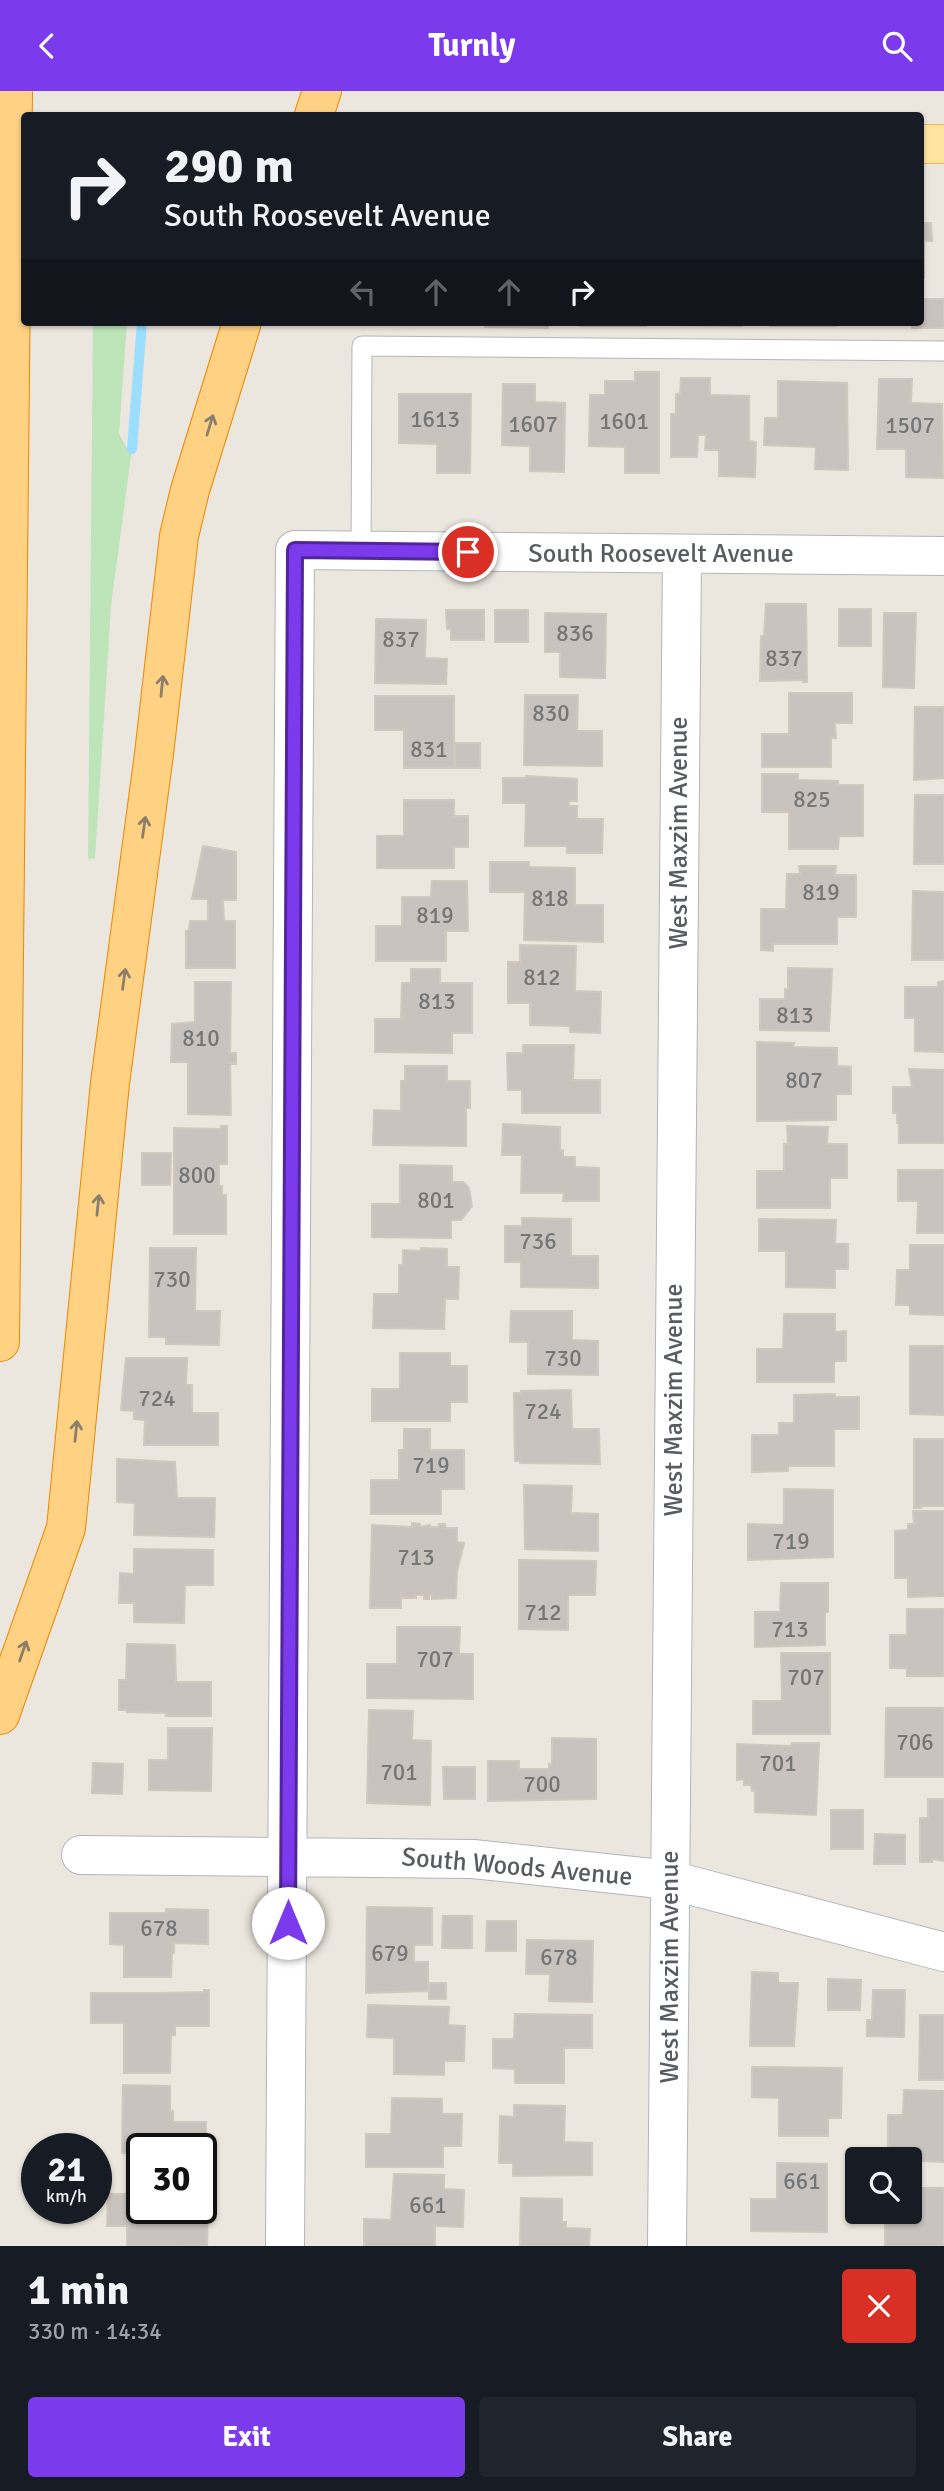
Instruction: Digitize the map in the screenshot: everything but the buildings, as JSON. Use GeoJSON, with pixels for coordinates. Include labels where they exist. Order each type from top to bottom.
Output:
{"type":"FeatureCollection","features":[{"type":"Feature","properties":{"kind":"highway"},"geometry":{"type":"LineString","coordinates":[[0,1342],[13,91]]}},
{"type":"Feature","properties":{"kind":"highway"},"geometry":{"type":"LineString","coordinates":[[315,112],[322,91]]}},
{"type":"Feature","properties":{"kind":"highway"},"geometry":{"type":"LineString","coordinates":[[0,1715],[66,1528],[110,1083],[154,754],[179,536],[190,490],[241,326]]}},
{"type":"Feature","properties":{"kind":"main road"},"geometry":{"type":"LineString","coordinates":[[0,142],[21,142]]}},
{"type":"Feature","properties":{"kind":"main road"},"geometry":{"type":"LineString","coordinates":[[924,144],[944,145]]}},
{"type":"Feature","properties":{"kind":"street","name":"South Roosevelt Avenue"},"geometry":{"type":"LineString","coordinates":[[288,1856],[295,550],[944,557]]}},
{"type":"Feature","properties":{"kind":"street","name":"West Maxzim Avenue"},"geometry":{"type":"LineString","coordinates":[[667,2246],[682,554]]}},
{"type":"Feature","properties":{"kind":"street","name":"South Woods Avenue"},"geometry":{"type":"LineString","coordinates":[[80,1855],[472,1859],[670,1880],[944,1952]]}},
{"type":"Feature","properties":{"kind":"street"},"geometry":{"type":"LineString","coordinates":[[285,2246],[288,1856]]}},
{"type":"Feature","properties":{"kind":"lane"},"geometry":{"type":"LineString","coordinates":[[361,552],[362,346],[944,351]]}},
{"type":"Feature","properties":{"kind":"green space"},"geometry":{"type":"Polygon","coordinates":[[[93,326],[127,326],[119,434],[127,448],[132,449],[111,606],[95,859],[88,858],[93,326]]]}},
{"type":"Feature","properties":{"kind":"waterway"},"geometry":{"type":"LineString","coordinates":[[132,449],[142,326]]}},
{"type":"Feature","properties":{"kind":"route"},"geometry":{"type":"LineString","coordinates":[[288,1923],[295,550],[468,552]]}}]}
